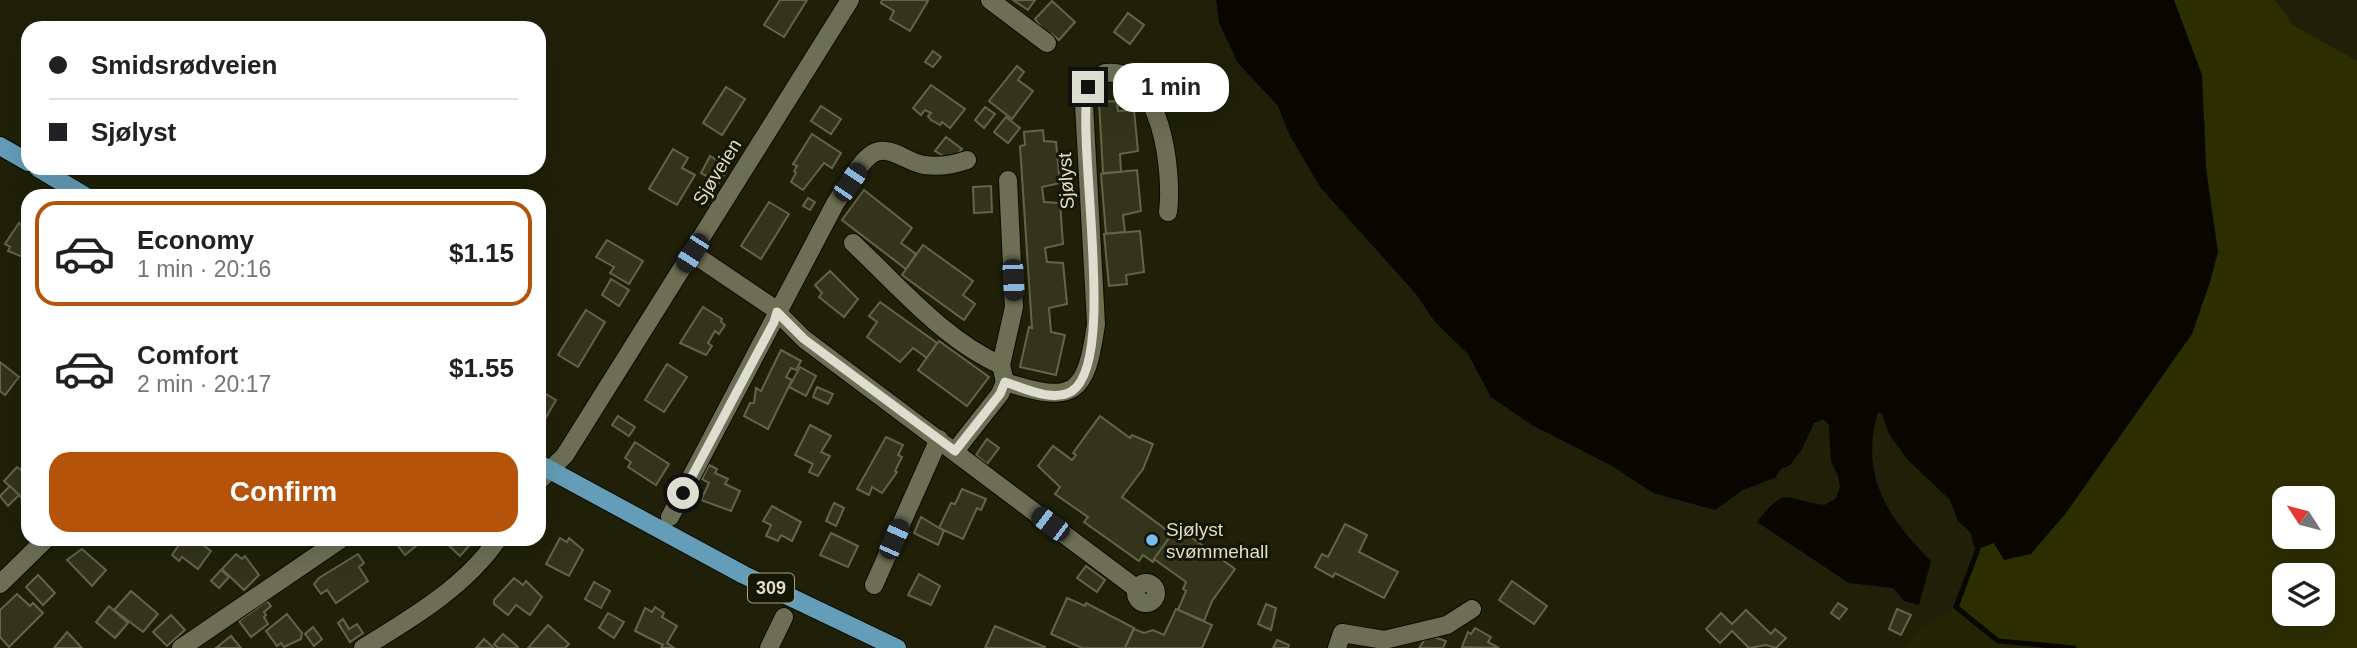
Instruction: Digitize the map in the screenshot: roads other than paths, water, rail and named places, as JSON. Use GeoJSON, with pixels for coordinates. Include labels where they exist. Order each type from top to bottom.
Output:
{"type":"FeatureCollection","features":[{"type":"Feature","properties":{"kind":"main road"},"geometry":{"type":"LineString","coordinates":[[0,146],[21,158]]}},
{"type":"Feature","properties":{"kind":"main road"},"geometry":{"type":"LineString","coordinates":[[50,175],[73,189]]}},
{"type":"Feature","properties":{"kind":"main road","name":"309"},"geometry":{"type":"LineString","coordinates":[[546,474],[733,569],[897,648]]}},
{"type":"Feature","properties":{"kind":"street","name":"Sjøveien"},"geometry":{"type":"LineString","coordinates":[[546,470],[565,455],[850,0]]}},
{"type":"Feature","properties":{"kind":"street"},"geometry":{"type":"LineString","coordinates":[[990,0],[1047,43]]}},
{"type":"Feature","properties":{"kind":"street","name":"Sjølyst"},"geometry":{"type":"LineString","coordinates":[[853,243],[937,321],[1003,374],[1041,394],[1059,395],[1072,391],[1080,382],[1091,360],[1096,324],[1084,104],[1088,87],[1105,73],[1123,75],[1141,89],[1157,112],[1170,197],[1168,212]]}},
{"type":"Feature","properties":{"kind":"street"},"geometry":{"type":"LineString","coordinates":[[670,517],[836,202],[873,152],[890,151],[923,165],[953,165],[967,160]]}},
{"type":"Feature","properties":{"kind":"street"},"geometry":{"type":"LineString","coordinates":[[955,451],[1000,394],[1014,307],[1008,180]]}},
{"type":"Feature","properties":{"kind":"street"},"geometry":{"type":"LineString","coordinates":[[692,253],[777,312],[804,339],[1136,589]]}},
{"type":"Feature","properties":{"kind":"street"},"geometry":{"type":"LineString","coordinates":[[874,585],[939,439]]}},
{"type":"Feature","properties":{"kind":"street"},"geometry":{"type":"LineString","coordinates":[[0,584],[39,546]]}},
{"type":"Feature","properties":{"kind":"street"},"geometry":{"type":"LineString","coordinates":[[181,648],[331,546]]}},
{"type":"Feature","properties":{"kind":"street"},"geometry":{"type":"LineString","coordinates":[[363,648],[436,600],[475,567],[492,546]]}},
{"type":"Feature","properties":{"kind":"street"},"geometry":{"type":"LineString","coordinates":[[1337,648],[1342,633],[1384,640],[1447,625],[1472,609]]}},
{"type":"Feature","properties":{"kind":"street"},"geometry":{"type":"LineString","coordinates":[[769,648],[784,617]]}},
{"type":"Feature","properties":{"kind":"waterway"},"geometry":{"type":"LineString","coordinates":[[1978,549],[1956,607],[1998,641],[2074,648]]}},
{"type":"Feature","properties":{"kind":"place","name":"Sjølyst svømmehall"},"geometry":{"type":"Point","coordinates":[1152,540]}}]}
